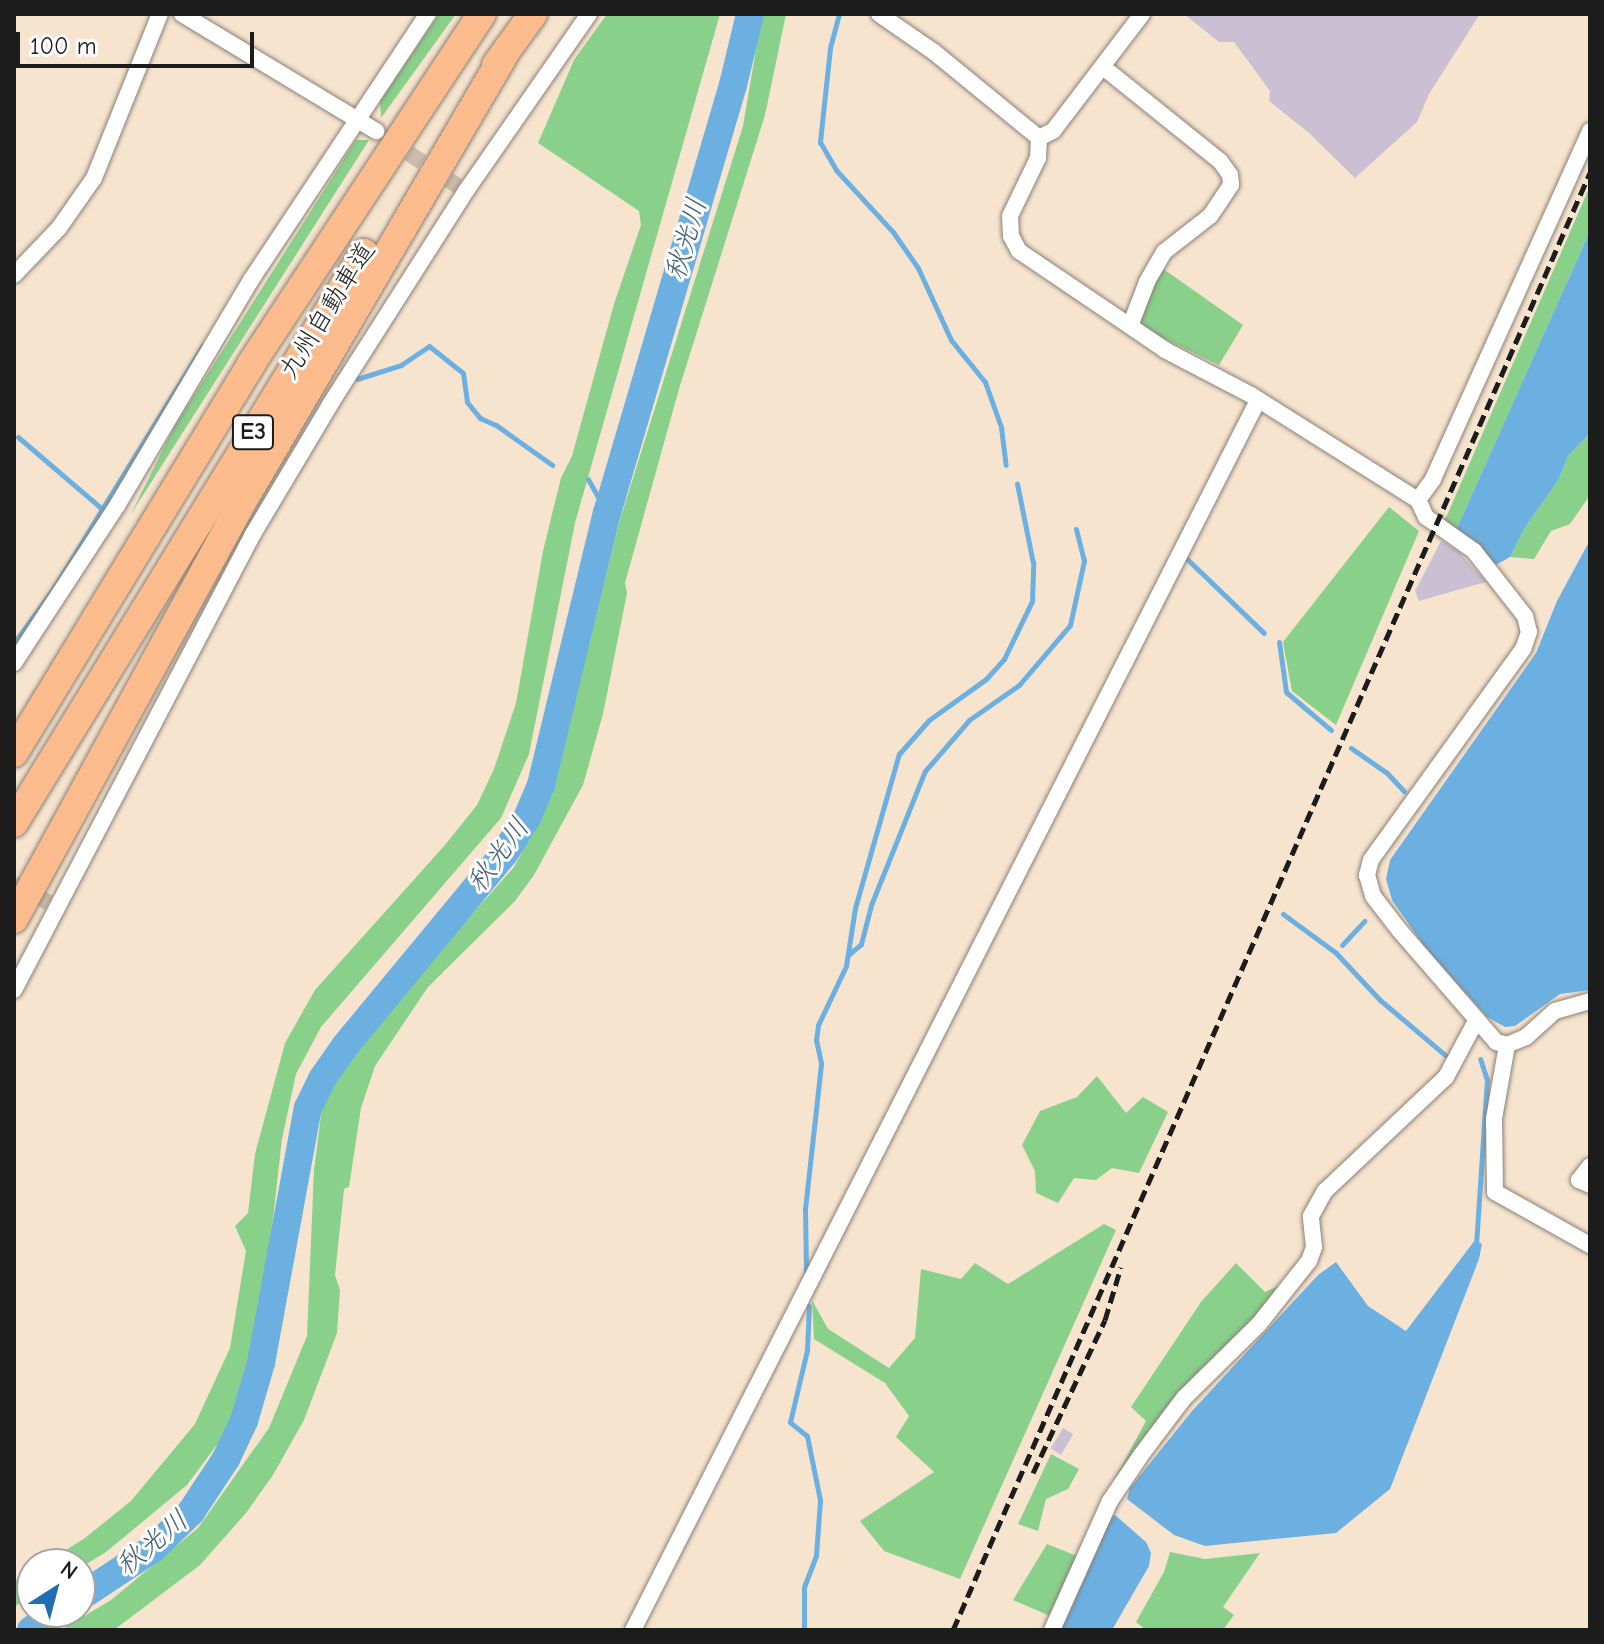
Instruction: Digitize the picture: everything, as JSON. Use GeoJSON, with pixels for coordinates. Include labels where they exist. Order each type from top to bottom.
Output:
{"type":"FeatureCollection","features":[{"type":"Feature","properties":{"kind":"highway","name":"九州自動車道"},"geometry":{"type":"LineString","coordinates":[[14,751],[251,364],[482,14]]}},
{"type":"Feature","properties":{"kind":"highway","name":"九州自動車道"},"geometry":{"type":"LineString","coordinates":[[14,823],[340,290],[408,186],[533,14]]}},
{"type":"Feature","properties":{"kind":"highway"},"geometry":{"type":"LineString","coordinates":[[14,919],[342,326],[507,50]]}},
{"type":"Feature","properties":{"kind":"highway"},"geometry":{"type":"LineString","coordinates":[[14,937],[99,765]]}},
{"type":"Feature","properties":{"kind":"street"},"geometry":{"type":"LineString","coordinates":[[14,275],[59,228],[94,178],[160,14]]}},
{"type":"Feature","properties":{"kind":"street"},"geometry":{"type":"LineString","coordinates":[[182,14],[376,131]]}},
{"type":"Feature","properties":{"kind":"street"},"geometry":{"type":"LineString","coordinates":[[14,663],[77,570],[251,280],[428,14]]}},
{"type":"Feature","properties":{"kind":"street"},"geometry":{"type":"LineString","coordinates":[[14,990],[53,905],[253,534],[462,188],[589,14]]}},
{"type":"Feature","properties":{"kind":"street"},"geometry":{"type":"LineString","coordinates":[[879,14],[934,52],[1039,138]]}},
{"type":"Feature","properties":{"kind":"street"},"geometry":{"type":"LineString","coordinates":[[1039,138],[1053,131],[1142,14]]}},
{"type":"Feature","properties":{"kind":"street"},"geometry":{"type":"LineString","coordinates":[[1103,67],[1220,161],[1230,175],[1231,185],[1210,216],[1164,252],[1147,282],[1130,326]]}},
{"type":"Feature","properties":{"kind":"street"},"geometry":{"type":"LineString","coordinates":[[1418,500],[1433,479],[1590,131]]}},
{"type":"Feature","properties":{"kind":"street"},"geometry":{"type":"LineString","coordinates":[[1039,138],[1038,158],[1010,216],[1011,236],[1019,251],[1165,350],[1258,400],[1418,500],[1426,517],[1474,551],[1525,616],[1529,632],[1523,649],[1371,860],[1367,875],[1373,896],[1496,1042],[1507,1045],[1526,1037],[1555,1011],[1590,1001]]}},
{"type":"Feature","properties":{"kind":"street"},"geometry":{"type":"LineString","coordinates":[[633,1630],[1258,400]]}},
{"type":"Feature","properties":{"kind":"street"},"geometry":{"type":"LineString","coordinates":[[1052,1630],[1110,1501],[1141,1455],[1184,1398],[1259,1324],[1309,1261],[1314,1247],[1311,1216],[1325,1191],[1446,1077],[1476,1021]]}},
{"type":"Feature","properties":{"kind":"street"},"geometry":{"type":"LineString","coordinates":[[1507,1045],[1494,1119],[1495,1192],[1590,1245]]}},
{"type":"Feature","properties":{"kind":"street"},"geometry":{"type":"LineString","coordinates":[[1590,1166],[1579,1180],[1590,1185]]}},
{"type":"Feature","properties":{"kind":"shaded area"},"geometry":{"type":"Polygon","coordinates":[[[1184,14],[1480,14],[1429,94],[1417,122],[1355,178],[1309,133],[1269,101],[1270,91],[1234,42],[1219,42],[1184,14]]]}},
{"type":"Feature","properties":{"kind":"shaded area"},"geometry":{"type":"Polygon","coordinates":[[[1441,541],[1458,551],[1486,582],[1419,601],[1415,591],[1441,541]]]}},
{"type":"Feature","properties":{"kind":"shaded area"},"geometry":{"type":"Polygon","coordinates":[[[1063,1428],[1073,1434],[1061,1455],[1051,1449],[1063,1428]]]}},
{"type":"Feature","properties":{"kind":"green space"},"geometry":{"type":"Polygon","coordinates":[[[439,14],[456,14],[381,118],[380,101],[439,14]]]}},
{"type":"Feature","properties":{"kind":"green space"},"geometry":{"type":"Polygon","coordinates":[[[607,14],[720,14],[575,523],[529,754],[501,818],[321,1027],[296,1074],[282,1139],[259,1343],[234,1422],[187,1485],[96,1558],[96,1548],[69,1548],[131,1501],[195,1424],[230,1348],[246,1251],[235,1226],[248,1213],[255,1154],[285,1043],[315,990],[477,805],[494,769],[516,703],[543,551],[561,478],[572,456],[614,304],[641,225],[639,211],[538,143],[574,60],[607,14]]]}},
{"type":"Feature","properties":{"kind":"green space"},"geometry":{"type":"Polygon","coordinates":[[[762,14],[786,14],[765,115],[679,389],[625,583],[627,593],[603,714],[583,785],[534,875],[515,901],[428,987],[375,1066],[361,1108],[349,1187],[344,1189],[335,1275],[340,1290],[337,1333],[304,1420],[273,1475],[246,1513],[200,1565],[114,1630],[61,1630],[96,1628],[96,1609],[198,1528],[269,1428],[307,1336],[314,1170],[322,1107],[349,1053],[514,867],[552,795],[619,523],[743,126],[762,14]]]}},
{"type":"Feature","properties":{"kind":"green space"},"geometry":{"type":"Polygon","coordinates":[[[356,140],[369,140],[131,514],[174,427],[356,140]]]}},
{"type":"Feature","properties":{"kind":"green space"},"geometry":{"type":"Polygon","coordinates":[[[1590,186],[1590,231],[1456,530],[1445,520],[1590,186]]]}},
{"type":"Feature","properties":{"kind":"green space"},"geometry":{"type":"Polygon","coordinates":[[[1162,268],[1243,325],[1219,365],[1144,329],[1140,319],[1162,268]]]}},
{"type":"Feature","properties":{"kind":"green space"},"geometry":{"type":"Polygon","coordinates":[[[1590,433],[1590,495],[1570,524],[1551,531],[1534,559],[1510,557],[1524,529],[1559,479],[1568,456],[1590,433]]]}},
{"type":"Feature","properties":{"kind":"green space"},"geometry":{"type":"Polygon","coordinates":[[[1389,507],[1419,531],[1336,725],[1292,691],[1283,642],[1389,507]]]}},
{"type":"Feature","properties":{"kind":"green space"},"geometry":{"type":"Polygon","coordinates":[[[1097,1076],[1126,1113],[1143,1097],[1168,1112],[1139,1173],[1112,1168],[1096,1180],[1074,1178],[1058,1203],[1036,1193],[1035,1171],[1022,1145],[1040,1111],[1077,1097],[1097,1076]]]}},
{"type":"Feature","properties":{"kind":"green space"},"geometry":{"type":"Polygon","coordinates":[[[1104,1224],[1116,1230],[960,1579],[884,1551],[860,1521],[934,1472],[896,1437],[909,1416],[885,1383],[814,1339],[812,1300],[828,1329],[889,1368],[915,1338],[921,1269],[961,1279],[975,1263],[1008,1284],[1104,1224]]]}},
{"type":"Feature","properties":{"kind":"green space"},"geometry":{"type":"Polygon","coordinates":[[[1236,1263],[1265,1292],[1282,1284],[1255,1322],[1178,1394],[1114,1480],[1146,1421],[1131,1407],[1201,1302],[1236,1263]]]}},
{"type":"Feature","properties":{"kind":"green space"},"geometry":{"type":"Polygon","coordinates":[[[1051,1454],[1079,1469],[1068,1489],[1046,1499],[1038,1531],[1018,1524],[1051,1454]]]}},
{"type":"Feature","properties":{"kind":"green space"},"geometry":{"type":"Polygon","coordinates":[[[1047,1544],[1077,1556],[1050,1616],[1013,1600],[1047,1544]]]}},
{"type":"Feature","properties":{"kind":"green space"},"geometry":{"type":"Polygon","coordinates":[[[1170,1552],[1205,1559],[1260,1553],[1223,1607],[1234,1615],[1223,1630],[1146,1630],[1136,1622],[1164,1572],[1170,1552]]]}},
{"type":"Feature","properties":{"kind":"green space"},"geometry":{"type":"Polygon","coordinates":[[[16,1580],[14,1607],[14,1581],[16,1580]]]}},
{"type":"Feature","properties":{"kind":"water"},"geometry":{"type":"Polygon","coordinates":[[[1590,231],[1590,433],[1568,456],[1559,479],[1524,529],[1510,557],[1496,565],[1478,545],[1456,530],[1590,231]]]}},
{"type":"Feature","properties":{"kind":"water"},"geometry":{"type":"Polygon","coordinates":[[[1590,540],[1590,990],[1560,994],[1515,1026],[1505,1027],[1487,1017],[1424,946],[1392,900],[1386,879],[1390,860],[1536,653],[1557,601],[1590,540]]]}},
{"type":"Feature","properties":{"kind":"water"},"geometry":{"type":"Polygon","coordinates":[[[1475,1240],[1482,1244],[1479,1259],[1390,1489],[1336,1533],[1205,1546],[1174,1535],[1127,1499],[1130,1488],[1192,1411],[1318,1275],[1336,1262],[1368,1306],[1406,1331],[1475,1240]]]}},
{"type":"Feature","properties":{"kind":"water"},"geometry":{"type":"Polygon","coordinates":[[[1115,1515],[1146,1542],[1151,1553],[1149,1566],[1112,1630],[1061,1630],[1110,1518],[1115,1515]]]}},
{"type":"Feature","properties":{"kind":"waterway","name":"秋光川"},"geometry":{"type":"LineString","coordinates":[[96,1586],[154,1548],[191,1512],[226,1459],[244,1421],[261,1363],[308,1108],[322,1079],[345,1046],[504,854],[527,818],[541,785],[607,513],[733,85],[750,14]]}},
{"type":"Feature","properties":{"kind":"waterway"},"geometry":{"type":"LineString","coordinates":[[839,14],[830,48],[820,142],[836,170],[893,232],[918,268],[951,340],[985,382],[1001,427],[1006,465]]}},
{"type":"Feature","properties":{"kind":"waterway"},"geometry":{"type":"LineString","coordinates":[[14,643],[53,589],[203,345]]}},
{"type":"Feature","properties":{"kind":"waterway"},"geometry":{"type":"LineString","coordinates":[[357,379],[401,365],[429,346],[463,373],[467,402],[480,418],[496,425],[552,465]]}},
{"type":"Feature","properties":{"kind":"waterway"},"geometry":{"type":"LineString","coordinates":[[18,437],[101,508]]}},
{"type":"Feature","properties":{"kind":"waterway"},"geometry":{"type":"LineString","coordinates":[[588,479],[607,513]]}},
{"type":"Feature","properties":{"kind":"waterway"},"geometry":{"type":"LineString","coordinates":[[806,1272],[805,1209],[821,1063],[816,1040],[818,1025],[846,966],[855,908],[899,754],[929,720],[986,679],[1004,659],[1032,601],[1033,563],[1017,484]]}},
{"type":"Feature","properties":{"kind":"waterway"},"geometry":{"type":"LineString","coordinates":[[848,955],[861,944],[871,905],[925,771],[969,720],[1019,685],[1070,625],[1084,561],[1076,529]]}},
{"type":"Feature","properties":{"kind":"waterway"},"geometry":{"type":"LineString","coordinates":[[1186,558],[1264,633]]}},
{"type":"Feature","properties":{"kind":"waterway"},"geometry":{"type":"LineString","coordinates":[[1279,642],[1286,692],[1331,730]]}},
{"type":"Feature","properties":{"kind":"waterway"},"geometry":{"type":"LineString","coordinates":[[1351,748],[1387,773],[1404,791]]}},
{"type":"Feature","properties":{"kind":"waterway"},"geometry":{"type":"LineString","coordinates":[[1283,914],[1336,953],[1380,1000],[1445,1055]]}},
{"type":"Feature","properties":{"kind":"waterway"},"geometry":{"type":"LineString","coordinates":[[1342,945],[1364,921]]}},
{"type":"Feature","properties":{"kind":"waterway"},"geometry":{"type":"LineString","coordinates":[[1476,1245],[1487,1080],[1480,1059]]}},
{"type":"Feature","properties":{"kind":"waterway"},"geometry":{"type":"LineString","coordinates":[[804,1630],[804,1587],[816,1555],[820,1500],[807,1436],[790,1422],[807,1350],[809,1306]]}},
{"type":"Feature","properties":{"kind":"tunnel"},"geometry":{"type":"LineString","coordinates":[[389,140],[458,186]]}},
{"type":"Feature","properties":{"kind":"tunnel"},"geometry":{"type":"LineString","coordinates":[[14,883],[49,903]]}},
{"type":"Feature","properties":{"kind":"railway"},"geometry":{"type":"LineString","coordinates":[[953,1630],[1590,173]]}},
{"type":"Feature","properties":{"kind":"railway"},"geometry":{"type":"LineString","coordinates":[[1033,1473],[1105,1320],[1121,1267]]}}]}
